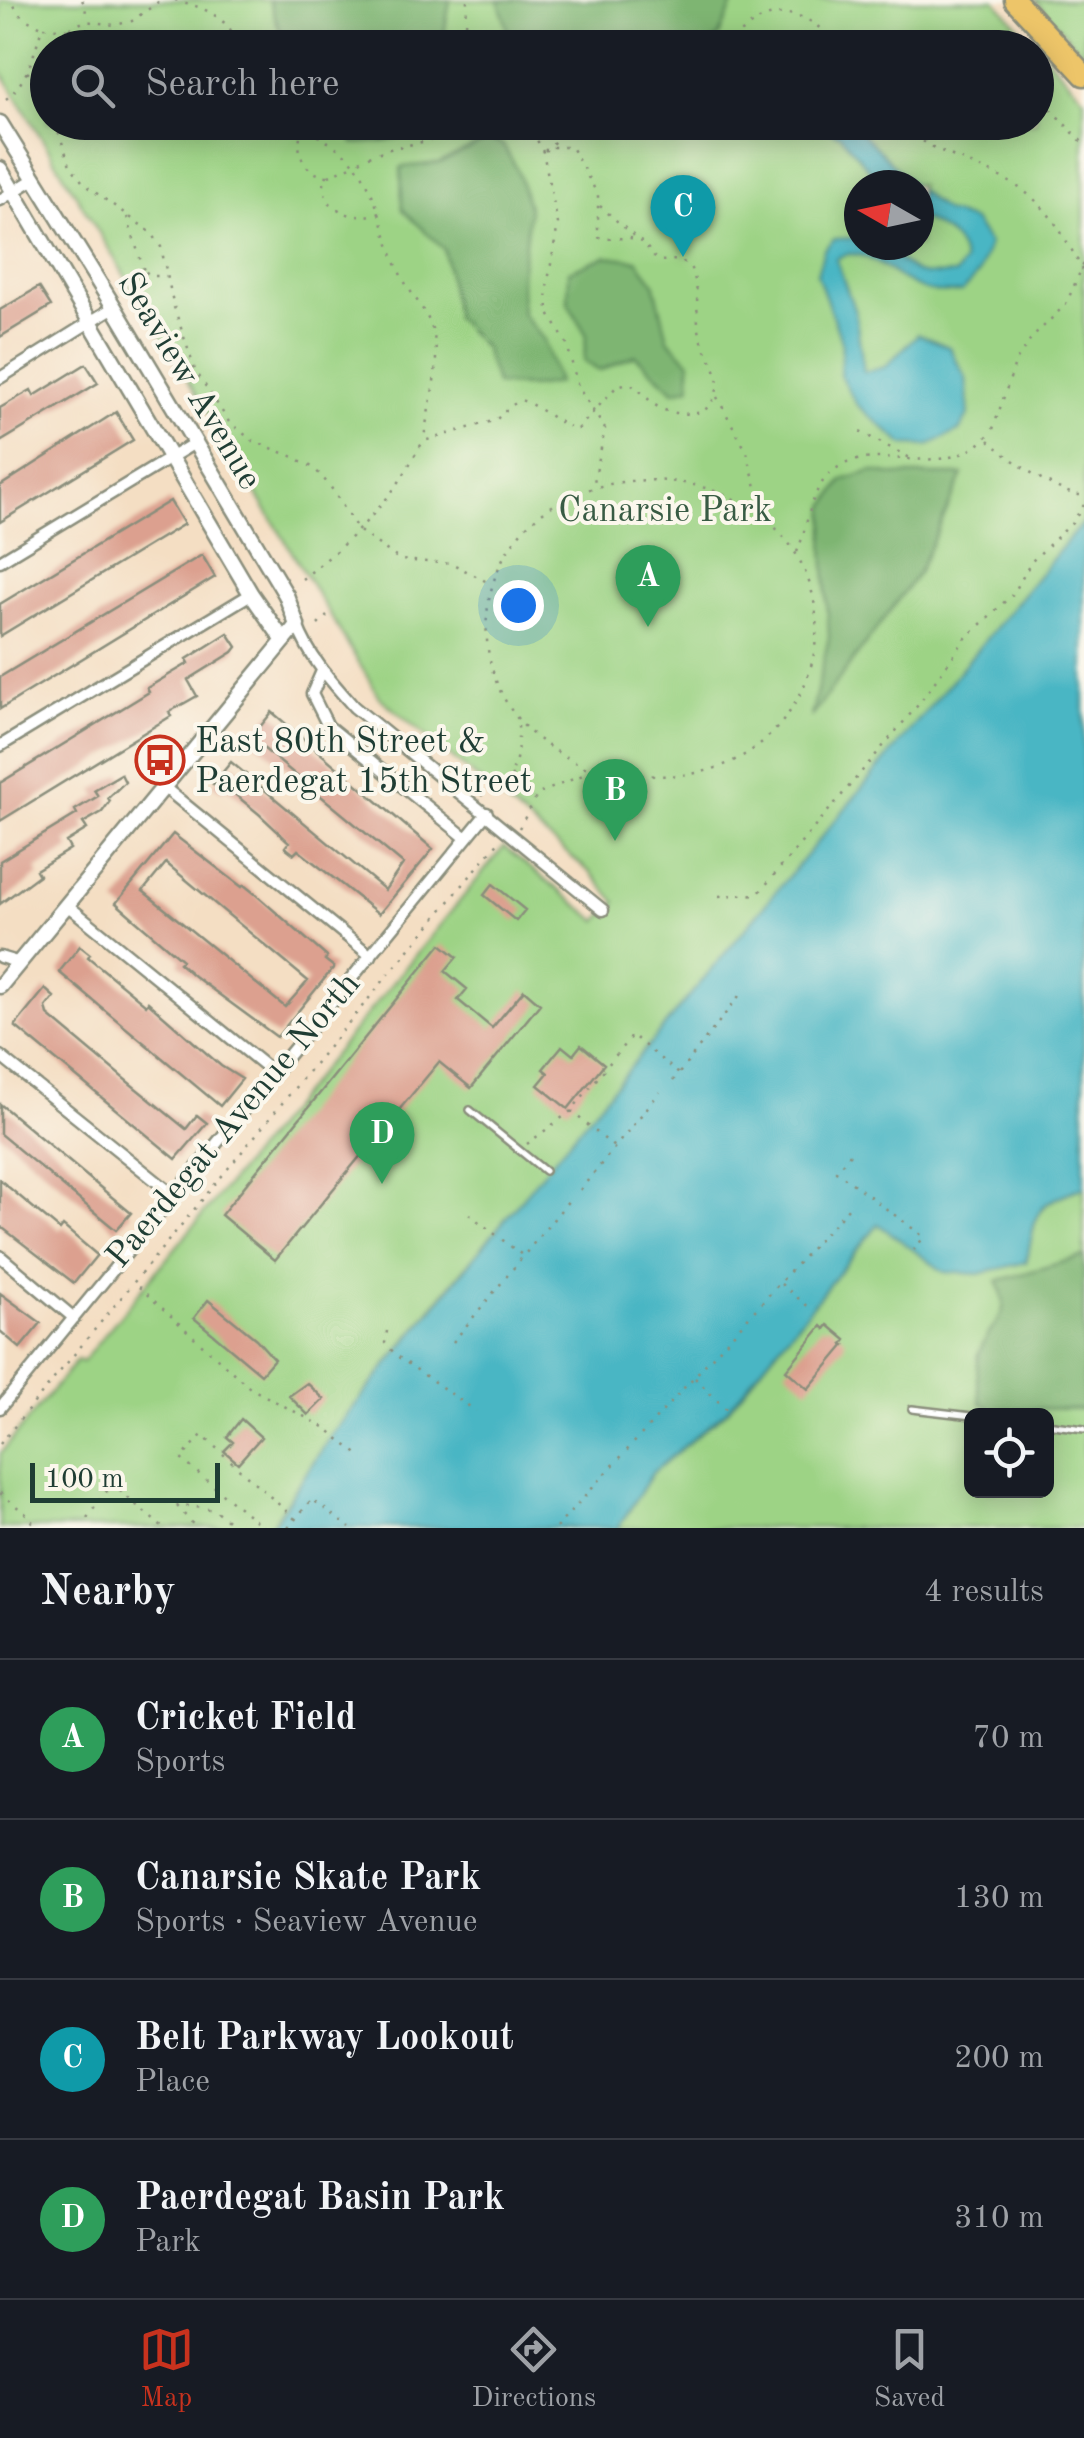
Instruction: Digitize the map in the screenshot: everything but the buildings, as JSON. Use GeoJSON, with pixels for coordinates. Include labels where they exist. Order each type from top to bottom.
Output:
{"type":"FeatureCollection","features":[{"type":"Feature","properties":{"kind":"highway"},"geometry":{"type":"LineString","coordinates":[[1015,0],[1043,30]]}},
{"type":"Feature","properties":{"kind":"highway"},"geometry":{"type":"LineString","coordinates":[[1054,42],[1084,75]]}},
{"type":"Feature","properties":{"kind":"street","name":"Seaview Avenue"},"geometry":{"type":"LineString","coordinates":[[0,123],[286,595],[304,642],[322,671],[354,707],[603,910]]}},
{"type":"Feature","properties":{"kind":"street","name":"Seaview Avenue"},"geometry":{"type":"LineString","coordinates":[[0,169],[251,594],[284,641]]}},
{"type":"Feature","properties":{"kind":"street"},"geometry":{"type":"LineString","coordinates":[[0,200],[34,179]]}},
{"type":"Feature","properties":{"kind":"street"},"geometry":{"type":"LineString","coordinates":[[0,378],[114,306]]}},
{"type":"Feature","properties":{"kind":"street"},"geometry":{"type":"LineString","coordinates":[[0,561],[193,444]]}},
{"type":"Feature","properties":{"kind":"street"},"geometry":{"type":"LineString","coordinates":[[0,746],[251,594]]}},
{"type":"Feature","properties":{"kind":"street"},"geometry":{"type":"LineString","coordinates":[[0,986],[297,624]]}},
{"type":"Feature","properties":{"kind":"street","name":"Seaview Avenue"},"geometry":{"type":"LineString","coordinates":[[322,671],[312,694],[328,726],[466,838]]}},
{"type":"Feature","properties":{"kind":"street"},"geometry":{"type":"LineString","coordinates":[[165,788],[370,956]]}},
{"type":"Feature","properties":{"kind":"street","name":"Paerdegat Avenue North"},"geometry":{"type":"LineString","coordinates":[[0,1408],[487,813]]}},
{"type":"Feature","properties":{"kind":"street"},"geometry":{"type":"LineString","coordinates":[[68,904],[275,1074]]}},
{"type":"Feature","properties":{"kind":"street"},"geometry":{"type":"LineString","coordinates":[[0,957],[20,962]]}},
{"type":"Feature","properties":{"kind":"street"},"geometry":{"type":"LineString","coordinates":[[0,1056],[176,1197]]}},
{"type":"Feature","properties":{"kind":"street"},"geometry":{"type":"LineString","coordinates":[[0,1256],[74,1318]]}},
{"type":"Feature","properties":{"kind":"lane"},"geometry":{"type":"LineString","coordinates":[[470,1110],[545,1171]]}},
{"type":"Feature","properties":{"kind":"lane"},"geometry":{"type":"LineString","coordinates":[[912,1409],[964,1415]]}},
{"type":"Feature","properties":{"kind":"lane"},"geometry":{"type":"LineString","coordinates":[[1054,1425],[1084,1429]]}},
{"type":"Feature","properties":{"kind":"path"},"geometry":{"type":"LineString","coordinates":[[10,0],[23,18],[42,26],[69,29],[85,21],[115,25],[132,21],[161,0]]}},
{"type":"Feature","properties":{"kind":"path"},"geometry":{"type":"LineString","coordinates":[[82,0],[86,6],[85,21]]}},
{"type":"Feature","properties":{"kind":"path"},"geometry":{"type":"LineString","coordinates":[[175,0],[208,10],[230,30]]}},
{"type":"Feature","properties":{"kind":"path"},"geometry":{"type":"LineString","coordinates":[[467,0],[468,30]]}},
{"type":"Feature","properties":{"kind":"path"},"geometry":{"type":"LineString","coordinates":[[746,30],[758,18],[783,14],[797,15],[823,30]]}},
{"type":"Feature","properties":{"kind":"path"},"geometry":{"type":"LineString","coordinates":[[41,30],[42,26]]}},
{"type":"Feature","properties":{"kind":"path"},"geometry":{"type":"LineString","coordinates":[[6,100],[30,63]]}},
{"type":"Feature","properties":{"kind":"path"},"geometry":{"type":"LineString","coordinates":[[1054,113],[1084,144]]}},
{"type":"Feature","properties":{"kind":"path"},"geometry":{"type":"LineString","coordinates":[[61,140],[70,165],[85,185],[152,232],[160,246],[195,370],[229,422],[253,441],[314,468],[358,530],[400,560],[454,564],[492,584]]}},
{"type":"Feature","properties":{"kind":"path"},"geometry":{"type":"LineString","coordinates":[[298,140],[307,168],[320,176],[329,176],[378,151],[436,140]]}},
{"type":"Feature","properties":{"kind":"path"},"geometry":{"type":"LineString","coordinates":[[302,579],[358,530],[400,480],[424,441],[435,376],[433,331],[400,274],[364,176],[324,140]]}},
{"type":"Feature","properties":{"kind":"path"},"geometry":{"type":"LineString","coordinates":[[538,140],[544,152],[558,224],[547,287],[548,312],[562,334],[578,387],[606,435],[593,486]]}},
{"type":"Feature","properties":{"kind":"path"},"geometry":{"type":"LineString","coordinates":[[544,152],[557,140]]}},
{"type":"Feature","properties":{"kind":"path"},"geometry":{"type":"LineString","coordinates":[[796,553],[817,492],[833,471],[852,461],[874,457],[917,461],[968,451],[986,438],[993,429],[1016,361],[1032,338],[1066,304],[1083,268],[1057,224],[1030,196],[994,174],[920,140]]}},
{"type":"Feature","properties":{"kind":"path"},"geometry":{"type":"LineString","coordinates":[[550,147],[572,148],[598,195],[598,237],[616,241],[636,238]]}},
{"type":"Feature","properties":{"kind":"path"},"geometry":{"type":"LineString","coordinates":[[329,176],[324,184],[326,199],[336,210],[348,216],[373,216],[380,212]]}},
{"type":"Feature","properties":{"kind":"path"},"geometry":{"type":"LineString","coordinates":[[424,441],[496,420],[521,400],[552,414],[570,429],[585,425],[618,386],[628,383],[654,405],[691,414],[702,412],[716,395],[718,381],[700,338],[698,289],[689,265],[678,260],[658,260],[599,205]]}},
{"type":"Feature","properties":{"kind":"path"},"geometry":{"type":"LineString","coordinates":[[126,216],[144,271],[166,276]]}},
{"type":"Feature","properties":{"kind":"path"},"geometry":{"type":"LineString","coordinates":[[119,287],[144,271]]}},
{"type":"Feature","properties":{"kind":"path"},"geometry":{"type":"LineString","coordinates":[[716,395],[747,452],[764,516]]}},
{"type":"Feature","properties":{"kind":"path"},"geometry":{"type":"LineString","coordinates":[[198,416],[216,405]]}},
{"type":"Feature","properties":{"kind":"path"},"geometry":{"type":"LineString","coordinates":[[860,432],[917,461]]}},
{"type":"Feature","properties":{"kind":"path"},"geometry":{"type":"LineString","coordinates":[[986,438],[1018,467],[1028,468],[1074,496],[1084,495]]}},
{"type":"Feature","properties":{"kind":"path"},"geometry":{"type":"LineString","coordinates":[[510,774],[534,800],[546,789],[592,770],[667,775],[711,770],[752,750],[782,725],[810,672],[816,641],[812,595],[796,553],[764,516],[734,498],[694,485],[632,482],[593,486],[544,511],[526,528],[502,562],[492,584],[486,625],[496,680],[518,719],[542,741],[592,770]]}},
{"type":"Feature","properties":{"kind":"path"},"geometry":{"type":"LineString","coordinates":[[718,896],[758,894],[918,705],[966,638],[1014,593],[1031,562],[1072,524],[1084,506]]}},
{"type":"Feature","properties":{"kind":"path"},"geometry":{"type":"LineString","coordinates":[[318,626],[327,616]]}},
{"type":"Feature","properties":{"kind":"path"},"geometry":{"type":"LineString","coordinates":[[479,799],[489,787],[505,781],[510,774],[518,742],[518,719]]}},
{"type":"Feature","properties":{"kind":"path","name":"Paerdegat Avenue North"},"geometry":{"type":"LineString","coordinates":[[0,1444],[493,846],[526,820],[534,800]]}},
{"type":"Feature","properties":{"kind":"path"},"geometry":{"type":"LineString","coordinates":[[673,1081],[739,996]]}},
{"type":"Feature","properties":{"kind":"path"},"geometry":{"type":"LineString","coordinates":[[519,1150],[571,1111],[632,1035],[678,1074]]}},
{"type":"Feature","properties":{"kind":"path"},"geometry":{"type":"LineString","coordinates":[[580,1190],[660,1092]]}},
{"type":"Feature","properties":{"kind":"path"},"geometry":{"type":"LineString","coordinates":[[571,1111],[615,1148]]}},
{"type":"Feature","properties":{"kind":"path"},"geometry":{"type":"LineString","coordinates":[[850,1154],[836,1171],[924,1237],[914,1250]]}},
{"type":"Feature","properties":{"kind":"path"},"geometry":{"type":"LineString","coordinates":[[453,1342],[570,1199]]}},
{"type":"Feature","properties":{"kind":"path"},"geometry":{"type":"LineString","coordinates":[[556,1528],[850,1206]]}},
{"type":"Feature","properties":{"kind":"path"},"geometry":{"type":"LineString","coordinates":[[469,1214],[524,1256]]}},
{"type":"Feature","properties":{"kind":"path"},"geometry":{"type":"LineString","coordinates":[[780,1283],[810,1308]]}},
{"type":"Feature","properties":{"kind":"path"},"geometry":{"type":"LineString","coordinates":[[139,1287],[250,1388],[326,1428],[361,1457]]}},
{"type":"Feature","properties":{"kind":"path"},"geometry":{"type":"LineString","coordinates":[[387,1330],[385,1343],[397,1356],[476,1411]]}},
{"type":"Feature","properties":{"kind":"path"},"geometry":{"type":"LineString","coordinates":[[694,1377],[728,1410]]}},
{"type":"Feature","properties":{"kind":"path"},"geometry":{"type":"LineString","coordinates":[[264,1528],[181,1459],[202,1435],[295,1519]]}},
{"type":"Feature","properties":{"kind":"path"},"geometry":{"type":"LineString","coordinates":[[87,1518],[112,1484],[162,1528]]}},
{"type":"Feature","properties":{"kind":"path"},"geometry":{"type":"LineString","coordinates":[[0,1494],[38,1528]]}},
{"type":"Feature","properties":{"kind":"path"},"geometry":{"type":"LineString","coordinates":[[288,1528],[312,1498],[350,1528]]}},
{"type":"Feature","properties":{"kind":"path"},"geometry":{"type":"LineString","coordinates":[[196,1528],[176,1504],[215,1510],[236,1528]]}},
{"type":"Feature","properties":{"kind":"green space","name":"Canarsie Park"},"geometry":{"type":"Polygon","coordinates":[[[0,0],[995,0],[1022,30],[30,30],[30,119],[0,69],[0,0]]]}},
{"type":"Feature","properties":{"kind":"green space"},"geometry":{"type":"Polygon","coordinates":[[[269,0],[450,0],[445,30],[280,30],[269,0]]]}},
{"type":"Feature","properties":{"kind":"green space"},"geometry":{"type":"Polygon","coordinates":[[[498,0],[735,0],[722,30],[508,30],[498,0]]]}},
{"type":"Feature","properties":{"kind":"green space"},"geometry":{"type":"Polygon","coordinates":[[[1035,0],[1084,0],[1084,55],[1035,0]]]}},
{"type":"Feature","properties":{"kind":"green space","name":"Canarsie Park"},"geometry":{"type":"Polygon","coordinates":[[[1054,65],[1084,98],[1084,521],[443,1294],[333,1433],[269,1528],[0,1528],[0,1454],[77,1360],[82,1362],[504,847],[598,921],[616,902],[591,873],[380,698],[43,140],[1054,140],[1054,65]]]}},
{"type":"Feature","properties":{"kind":"green space"},"geometry":{"type":"Polygon","coordinates":[[[352,140],[392,140],[375,143],[352,140]]]}},
{"type":"Feature","properties":{"kind":"green space"},"geometry":{"type":"Polygon","coordinates":[[[492,140],[503,145],[517,169],[529,210],[521,276],[522,313],[544,340],[558,383],[532,387],[496,384],[484,348],[455,317],[444,249],[402,209],[401,167],[439,163],[492,140]]]}},
{"type":"Feature","properties":{"kind":"green space"},"geometry":{"type":"Polygon","coordinates":[[[606,256],[637,260],[654,282],[668,339],[690,362],[690,387],[674,391],[635,355],[599,371],[584,361],[586,334],[568,303],[569,271],[606,256]]]}},
{"type":"Feature","properties":{"kind":"green space"},"geometry":{"type":"Polygon","coordinates":[[[872,471],[894,475],[963,475],[918,573],[811,717],[829,637],[826,506],[843,480],[872,471]]]}},
{"type":"Feature","properties":{"kind":"green space"},"geometry":{"type":"Polygon","coordinates":[[[1084,1187],[1084,1528],[618,1528],[653,1472],[727,1411],[878,1224],[1026,1262],[1040,1212],[1055,1199],[1084,1187]]]}},
{"type":"Feature","properties":{"kind":"green space"},"geometry":{"type":"Polygon","coordinates":[[[1084,1256],[1084,1409],[990,1408],[981,1403],[978,1360],[986,1337],[1003,1310],[997,1281],[1084,1256]]]}},
{"type":"Feature","properties":{"kind":"water"},"geometry":{"type":"Polygon","coordinates":[[[844,140],[869,140],[898,170],[869,170],[844,140]]]}},
{"type":"Feature","properties":{"kind":"water"},"geometry":{"type":"Polygon","coordinates":[[[934,203],[944,211],[973,221],[989,244],[979,273],[962,292],[921,289],[872,260],[898,260],[920,274],[956,274],[964,262],[948,234],[934,225],[934,203]]]}},
{"type":"Feature","properties":{"kind":"water"},"geometry":{"type":"Polygon","coordinates":[[[834,239],[844,239],[844,256],[836,259],[855,312],[864,372],[885,367],[918,334],[949,347],[966,378],[969,414],[959,431],[927,446],[904,445],[857,405],[840,375],[842,342],[817,274],[824,250],[834,239]]]}},
{"type":"Feature","properties":{"kind":"water"},"geometry":{"type":"Polygon","coordinates":[[[1084,521],[1084,1187],[1054,1199],[1040,1212],[1026,1262],[979,1274],[944,1272],[878,1224],[727,1410],[653,1472],[618,1528],[270,1528],[333,1433],[539,1177],[1084,521]]]}},
{"type":"Feature","properties":{"kind":"place","name":"Belt Parkway Lookout"},"geometry":{"type":"Point","coordinates":[683,257]}},
{"type":"Feature","properties":{"kind":"place","name":"Cricket Field"},"geometry":{"type":"Point","coordinates":[648,627]}},
{"type":"Feature","properties":{"kind":"place","name":"East 80th Street & Paerdegat 15th Street"},"geometry":{"type":"Point","coordinates":[160,760]}},
{"type":"Feature","properties":{"kind":"place","name":"Canarsie Skate Park"},"geometry":{"type":"Point","coordinates":[615,841]}},
{"type":"Feature","properties":{"kind":"place","name":"Paerdegat Basin Park"},"geometry":{"type":"Point","coordinates":[382,1184]}}]}
